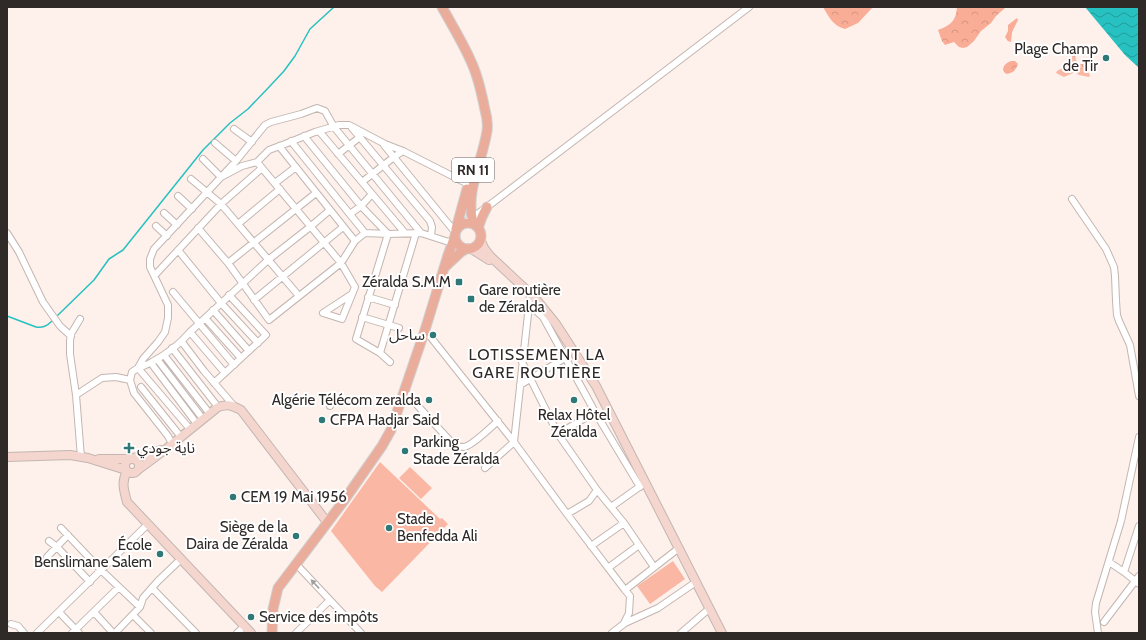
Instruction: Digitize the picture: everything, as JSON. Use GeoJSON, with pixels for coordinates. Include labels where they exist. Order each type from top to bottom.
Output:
{"type":"FeatureCollection","features":[{"type":"Feature","properties":{"kind":"main road","name":"RN 11"},"geometry":{"type":"LineString","coordinates":[[272,633],[273,609],[278,588],[297,565],[343,502],[382,446],[391,430],[425,330],[482,139],[485,110],[483,94],[474,67],[442,7]]}},
{"type":"Feature","properties":{"kind":"main road"},"geometry":{"type":"LineString","coordinates":[[485,110],[487,131],[476,174],[470,207],[472,223],[480,231],[480,239],[486,252],[529,291],[540,304],[556,324],[596,386],[642,484],[679,548],[722,633]]}},
{"type":"Feature","properties":{"kind":"main road"},"geometry":{"type":"LineString","coordinates":[[470,207],[476,210],[485,209],[482,217],[472,223],[462,224],[454,235],[455,240],[460,246],[468,248],[488,259],[540,304]]}},
{"type":"Feature","properties":{"kind":"main road"},"geometry":{"type":"LineString","coordinates":[[444,268],[461,252],[477,245],[480,239]]}},
{"type":"Feature","properties":{"kind":"main road"},"geometry":{"type":"LineString","coordinates":[[7,457],[70,455],[132,470],[169,446],[218,407],[228,405],[234,406],[240,410],[327,522]]}},
{"type":"Feature","properties":{"kind":"main road"},"geometry":{"type":"LineString","coordinates":[[132,470],[125,468],[125,463],[131,459],[169,446]]}},
{"type":"Feature","properties":{"kind":"main road"},"geometry":{"type":"LineString","coordinates":[[85,458],[131,459],[138,462],[123,479],[127,502],[251,633]]}},
{"type":"Feature","properties":{"kind":"street"},"geometry":{"type":"LineString","coordinates":[[485,209],[749,7]]}},
{"type":"Feature","properties":{"kind":"street"},"geometry":{"type":"LineString","coordinates":[[138,368],[143,359],[165,332],[168,318],[168,305],[150,267],[150,259],[154,249],[236,161],[265,126],[271,122],[301,114],[312,109],[317,108],[325,111],[334,127],[418,233]]}},
{"type":"Feature","properties":{"kind":"street"},"geometry":{"type":"LineString","coordinates":[[221,177],[242,166],[256,162],[269,150],[291,141],[339,125],[350,125],[382,143],[403,151],[468,184]]}},
{"type":"Feature","properties":{"kind":"street"},"geometry":{"type":"LineString","coordinates":[[350,125],[430,221],[432,236]]}},
{"type":"Feature","properties":{"kind":"street"},"geometry":{"type":"LineString","coordinates":[[234,129],[252,142]]}},
{"type":"Feature","properties":{"kind":"street"},"geometry":{"type":"LineString","coordinates":[[319,131],[405,233]]}},
{"type":"Feature","properties":{"kind":"street"},"geometry":{"type":"LineString","coordinates":[[304,136],[360,206],[388,234]]}},
{"type":"Feature","properties":{"kind":"street"},"geometry":{"type":"LineString","coordinates":[[338,154],[360,137]]}},
{"type":"Feature","properties":{"kind":"street"},"geometry":{"type":"LineString","coordinates":[[291,141],[365,232],[388,234],[418,233],[432,236],[454,235]]}},
{"type":"Feature","properties":{"kind":"street"},"geometry":{"type":"LineString","coordinates":[[215,143],[236,161]]}},
{"type":"Feature","properties":{"kind":"street"},"geometry":{"type":"LineString","coordinates":[[382,143],[454,235]]}},
{"type":"Feature","properties":{"kind":"street"},"geometry":{"type":"LineString","coordinates":[[279,146],[355,241]]}},
{"type":"Feature","properties":{"kind":"street"},"geometry":{"type":"LineString","coordinates":[[362,182],[403,151]]}},
{"type":"Feature","properties":{"kind":"street"},"geometry":{"type":"LineString","coordinates":[[203,159],[221,177]]}},
{"type":"Feature","properties":{"kind":"street"},"geometry":{"type":"LineString","coordinates":[[256,162],[341,263],[356,287],[342,319],[323,313],[352,294]]}},
{"type":"Feature","properties":{"kind":"street"},"geometry":{"type":"LineString","coordinates":[[275,183],[296,167]]}},
{"type":"Feature","properties":{"kind":"street"},"geometry":{"type":"LineString","coordinates":[[155,275],[221,204],[262,168]]}},
{"type":"Feature","properties":{"kind":"street"},"geometry":{"type":"LineString","coordinates":[[191,179],[221,204],[299,296]]}},
{"type":"Feature","properties":{"kind":"street"},"geometry":{"type":"LineString","coordinates":[[238,224],[280,189]]}},
{"type":"Feature","properties":{"kind":"street"},"geometry":{"type":"LineString","coordinates":[[228,263],[316,193]]}},
{"type":"Feature","properties":{"kind":"street"},"geometry":{"type":"LineString","coordinates":[[350,214],[372,194]]}},
{"type":"Feature","properties":{"kind":"street"},"geometry":{"type":"LineString","coordinates":[[178,196],[192,209]]}},
{"type":"Feature","properties":{"kind":"street"},"geometry":{"type":"LineString","coordinates":[[1072,199],[1111,258],[1115,276],[1116,301],[1119,321],[1130,345],[1139,396]]}},
{"type":"Feature","properties":{"kind":"street"},"geometry":{"type":"LineString","coordinates":[[169,446],[168,436],[134,393],[130,380],[132,372],[158,359],[182,342],[198,324],[268,260],[330,210]]}},
{"type":"Feature","properties":{"kind":"street"},"geometry":{"type":"LineString","coordinates":[[164,213],[177,224]]}},
{"type":"Feature","properties":{"kind":"street"},"geometry":{"type":"LineString","coordinates":[[156,226],[167,236]]}},
{"type":"Feature","properties":{"kind":"street"},"geometry":{"type":"LineString","coordinates":[[254,300],[343,227]]}},
{"type":"Feature","properties":{"kind":"street"},"geometry":{"type":"LineString","coordinates":[[198,228],[228,263],[269,320],[341,263],[355,241],[365,232]]}},
{"type":"Feature","properties":{"kind":"street"},"geometry":{"type":"LineString","coordinates":[[7,233],[19,252],[43,302],[60,326],[71,336]]}},
{"type":"Feature","properties":{"kind":"street"},"geometry":{"type":"LineString","coordinates":[[380,353],[418,233]]}},
{"type":"Feature","properties":{"kind":"street"},"geometry":{"type":"LineString","coordinates":[[388,234],[356,339],[380,353],[390,362]]}},
{"type":"Feature","properties":{"kind":"street"},"geometry":{"type":"LineString","coordinates":[[178,250],[221,303],[258,343]]}},
{"type":"Feature","properties":{"kind":"street"},"geometry":{"type":"LineString","coordinates":[[173,292],[198,324],[234,365]]}},
{"type":"Feature","properties":{"kind":"street"},"geometry":{"type":"LineString","coordinates":[[214,383],[266,335],[229,295]]}},
{"type":"Feature","properties":{"kind":"street"},"geometry":{"type":"LineString","coordinates":[[485,468],[514,442],[530,296]]}},
{"type":"Feature","properties":{"kind":"street"},"geometry":{"type":"LineString","coordinates":[[368,297],[395,305]]}},
{"type":"Feature","properties":{"kind":"street"},"geometry":{"type":"LineString","coordinates":[[529,308],[535,310],[543,317],[595,412],[642,484],[611,507]]}},
{"type":"Feature","properties":{"kind":"street"},"geometry":{"type":"LineString","coordinates":[[213,310],[249,351]]}},
{"type":"Feature","properties":{"kind":"street"},"geometry":{"type":"LineString","coordinates":[[362,317],[399,328]]}},
{"type":"Feature","properties":{"kind":"street"},"geometry":{"type":"LineString","coordinates":[[205,318],[241,358]]}},
{"type":"Feature","properties":{"kind":"street"},"geometry":{"type":"LineString","coordinates":[[80,319],[71,334],[70,354],[85,458]]}},
{"type":"Feature","properties":{"kind":"street"},"geometry":{"type":"LineString","coordinates":[[425,330],[498,421],[630,596],[629,613],[624,623]]}},
{"type":"Feature","properties":{"kind":"street"},"geometry":{"type":"LineString","coordinates":[[190,332],[225,374]]}},
{"type":"Feature","properties":{"kind":"street"},"geometry":{"type":"LineString","coordinates":[[182,342],[204,371],[234,406]]}},
{"type":"Feature","properties":{"kind":"street"},"geometry":{"type":"LineString","coordinates":[[172,348],[218,407]]}},
{"type":"Feature","properties":{"kind":"street"},"geometry":{"type":"LineString","coordinates":[[164,354],[210,414]]}},
{"type":"Feature","properties":{"kind":"street"},"geometry":{"type":"LineString","coordinates":[[520,385],[565,358]]}},
{"type":"Feature","properties":{"kind":"street"},"geometry":{"type":"LineString","coordinates":[[158,359],[181,390],[200,422]]}},
{"type":"Feature","properties":{"kind":"street"},"geometry":{"type":"LineString","coordinates":[[522,362],[558,434],[597,490],[624,523],[654,567]]}},
{"type":"Feature","properties":{"kind":"street"},"geometry":{"type":"LineString","coordinates":[[151,363],[200,422]]}},
{"type":"Feature","properties":{"kind":"street"},"geometry":{"type":"LineString","coordinates":[[138,368],[190,429]]}},
{"type":"Feature","properties":{"kind":"street"},"geometry":{"type":"LineString","coordinates":[[181,390],[204,371]]}},
{"type":"Feature","properties":{"kind":"street"},"geometry":{"type":"LineString","coordinates":[[76,395],[102,378],[116,377],[130,380]]}},
{"type":"Feature","properties":{"kind":"street"},"geometry":{"type":"LineString","coordinates":[[134,393],[150,381]]}},
{"type":"Feature","properties":{"kind":"street"},"geometry":{"type":"LineString","coordinates":[[141,387],[181,437]]}},
{"type":"Feature","properties":{"kind":"street"},"geometry":{"type":"LineString","coordinates":[[404,391],[454,444],[462,447],[469,445],[498,421]]}},
{"type":"Feature","properties":{"kind":"street"},"geometry":{"type":"LineString","coordinates":[[330,406],[333,397]]}},
{"type":"Feature","properties":{"kind":"street"},"geometry":{"type":"LineString","coordinates":[[558,434],[595,412]]}},
{"type":"Feature","properties":{"kind":"street"},"geometry":{"type":"LineString","coordinates":[[1098,633],[1095,612],[1096,603],[1124,506],[1139,437]]}},
{"type":"Feature","properties":{"kind":"street"},"geometry":{"type":"LineString","coordinates":[[567,514],[588,501],[597,490]]}},
{"type":"Feature","properties":{"kind":"street"},"geometry":{"type":"LineString","coordinates":[[591,546],[624,523]]}},
{"type":"Feature","properties":{"kind":"street"},"geometry":{"type":"LineString","coordinates":[[41,632],[59,612],[148,524]]}},
{"type":"Feature","properties":{"kind":"street"},"geometry":{"type":"LineString","coordinates":[[1124,572],[1139,526]]}},
{"type":"Feature","properties":{"kind":"street"},"geometry":{"type":"LineString","coordinates":[[61,528],[140,608]]}},
{"type":"Feature","properties":{"kind":"street"},"geometry":{"type":"LineString","coordinates":[[47,557],[68,535]]}},
{"type":"Feature","properties":{"kind":"street"},"geometry":{"type":"LineString","coordinates":[[49,541],[90,582]]}},
{"type":"Feature","properties":{"kind":"street"},"geometry":{"type":"LineString","coordinates":[[608,568],[639,545]]}},
{"type":"Feature","properties":{"kind":"street"},"geometry":{"type":"LineString","coordinates":[[625,590],[679,548]]}},
{"type":"Feature","properties":{"kind":"street"},"geometry":{"type":"LineString","coordinates":[[94,612],[117,632],[140,608],[143,598],[181,559]]}},
{"type":"Feature","properties":{"kind":"street"},"geometry":{"type":"LineString","coordinates":[[1104,622],[1138,580],[1109,562]]}},
{"type":"Feature","properties":{"kind":"street"},"geometry":{"type":"LineString","coordinates":[[297,565],[361,633]]}},
{"type":"Feature","properties":{"kind":"street"},"geometry":{"type":"LineString","coordinates":[[612,633],[624,623],[658,608],[696,582]]}},
{"type":"Feature","properties":{"kind":"street"},"geometry":{"type":"LineString","coordinates":[[59,612],[76,632],[119,587]]}},
{"type":"Feature","properties":{"kind":"street"},"geometry":{"type":"LineString","coordinates":[[152,588],[196,633]]}},
{"type":"Feature","properties":{"kind":"street"},"geometry":{"type":"LineString","coordinates":[[296,633],[330,600]]}},
{"type":"Feature","properties":{"kind":"street"},"geometry":{"type":"LineString","coordinates":[[681,633],[710,608]]}},
{"type":"Feature","properties":{"kind":"street"},"geometry":{"type":"LineString","coordinates":[[133,614],[151,633]]}},
{"type":"Feature","properties":{"kind":"street"},"geometry":{"type":"LineString","coordinates":[[11,624],[18,626],[24,633]]}},
{"type":"Feature","properties":{"kind":"street"},"geometry":{"type":"LineString","coordinates":[[237,633],[245,626]]}},
{"type":"Feature","properties":{"kind":"green space"},"geometry":{"type":"Polygon","coordinates":[[[823,7],[873,7],[858,23],[845,29],[837,26],[829,18],[823,7]]]}},
{"type":"Feature","properties":{"kind":"green space"},"geometry":{"type":"Polygon","coordinates":[[[957,7],[1005,8],[981,31],[974,41],[967,47],[963,48],[959,47],[954,42],[945,45],[938,30],[952,22],[957,7]]]}},
{"type":"Feature","properties":{"kind":"green space"},"geometry":{"type":"Polygon","coordinates":[[[1017,18],[1018,20],[1012,32],[1011,42],[1005,37],[1008,31],[1008,25],[1017,18]]]}},
{"type":"Feature","properties":{"kind":"green space"},"geometry":{"type":"Polygon","coordinates":[[[1075,54],[1076,60],[1079,64],[1086,64],[1086,69],[1090,75],[1089,77],[1079,75],[1075,72],[1064,77],[1056,73],[1075,54]]]}},
{"type":"Feature","properties":{"kind":"green space"},"geometry":{"type":"Polygon","coordinates":[[[1015,61],[1018,64],[1014,71],[1007,74],[1003,71],[1003,69],[1007,63],[1015,61]]]}},
{"type":"Feature","properties":{"kind":"green space","name":"Stade Benfedda Ali"},"geometry":{"type":"Polygon","coordinates":[[[380,462],[440,519],[442,518],[448,524],[382,592],[375,586],[331,531],[380,462]]]}},
{"type":"Feature","properties":{"kind":"green space"},"geometry":{"type":"Polygon","coordinates":[[[410,467],[432,488],[421,499],[399,478],[410,467]]]}},
{"type":"Feature","properties":{"kind":"green space"},"geometry":{"type":"Polygon","coordinates":[[[673,561],[685,579],[650,604],[637,586],[673,561]]]}},
{"type":"Feature","properties":{"kind":"water"},"geometry":{"type":"Polygon","coordinates":[[[1085,7],[1139,7],[1139,68],[1125,55],[1085,7]]]}},
{"type":"Feature","properties":{"kind":"waterway"},"geometry":{"type":"LineString","coordinates":[[58,315],[94,280],[109,259],[123,250],[203,150],[230,123],[248,109],[284,71],[295,56],[310,29],[334,7]]}},
{"type":"Feature","properties":{"kind":"waterway"},"geometry":{"type":"LineString","coordinates":[[7,316],[36,327],[45,326],[52,321]]}},
{"type":"Feature","properties":{"kind":"place","name":"Plage Champ de Tir"},"geometry":{"type":"Point","coordinates":[1106,58]}},
{"type":"Feature","properties":{"kind":"place","name":"Zéralda S.M.M"},"geometry":{"type":"Point","coordinates":[459,282]}},
{"type":"Feature","properties":{"kind":"place","name":"Gare routière de Zéralda"},"geometry":{"type":"Point","coordinates":[471,299]}},
{"type":"Feature","properties":{"kind":"place","name":"ساحل"},"geometry":{"type":"Point","coordinates":[433,335]}},
{"type":"Feature","properties":{"kind":"place","name":"Algérie Télécom zeralda"},"geometry":{"type":"Point","coordinates":[429,400]}},
{"type":"Feature","properties":{"kind":"place","name":"Relax Hôtel Zéralda"},"geometry":{"type":"Point","coordinates":[574,400]}},
{"type":"Feature","properties":{"kind":"place","name":"CFPA Hadjar Said"},"geometry":{"type":"Point","coordinates":[322,420]}},
{"type":"Feature","properties":{"kind":"place","name":"ناية جودي"},"geometry":{"type":"Point","coordinates":[129,448]}},
{"type":"Feature","properties":{"kind":"place","name":"Parking Stade Zéralda"},"geometry":{"type":"Point","coordinates":[405,451]}},
{"type":"Feature","properties":{"kind":"place","name":"CEM 19 Mai 1956"},"geometry":{"type":"Point","coordinates":[233,497]}},
{"type":"Feature","properties":{"kind":"place","name":"Stade Benfedda Ali"},"geometry":{"type":"Point","coordinates":[389,528]}},
{"type":"Feature","properties":{"kind":"place","name":"Siège de la Daira de Zéralda"},"geometry":{"type":"Point","coordinates":[296,536]}},
{"type":"Feature","properties":{"kind":"place","name":"École Benslimane Salem"},"geometry":{"type":"Point","coordinates":[160,554]}},
{"type":"Feature","properties":{"kind":"place","name":"Service des impôts"},"geometry":{"type":"Point","coordinates":[251,617]}},
{"type":"Feature","properties":{"kind":"district","name":"LOTISSEMENT LA GARE ROUTIÈRE"},"geometry":{"type":"Point","coordinates":[537,363]}}]}
